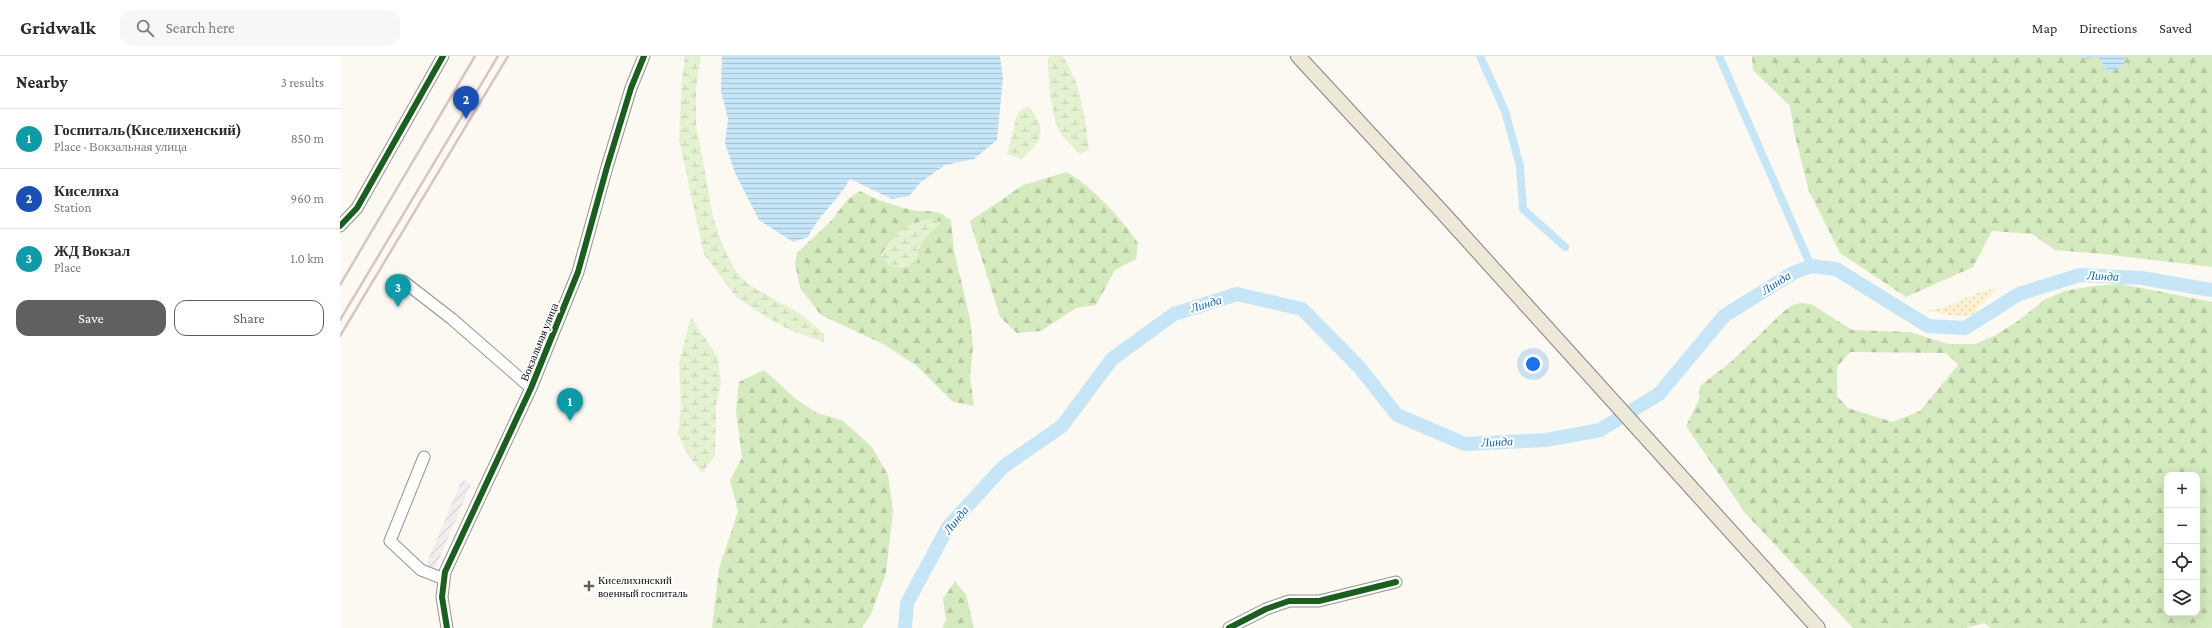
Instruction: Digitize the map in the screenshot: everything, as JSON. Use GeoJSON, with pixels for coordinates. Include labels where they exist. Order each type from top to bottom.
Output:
{"type":"FeatureCollection","features":[{"type":"Feature","properties":{"kind":"main road"},"geometry":{"type":"LineString","coordinates":[[1298,56],[1443,213],[1581,368],[1818,628]]}},
{"type":"Feature","properties":{"kind":"street"},"geometry":{"type":"LineString","coordinates":[[340,226],[357,208],[443,56]]}},
{"type":"Feature","properties":{"kind":"street","name":"Вокзальная улица"},"geometry":{"type":"LineString","coordinates":[[447,628],[443,611],[444,578],[455,548],[532,388],[578,272],[631,88],[644,56]]}},
{"type":"Feature","properties":{"kind":"street"},"geometry":{"type":"LineString","coordinates":[[396,292],[403,281],[452,319],[532,388]]}},
{"type":"Feature","properties":{"kind":"street"},"geometry":{"type":"LineString","coordinates":[[424,457],[390,541],[421,570],[444,578]]}},
{"type":"Feature","properties":{"kind":"street"},"geometry":{"type":"LineString","coordinates":[[1229,628],[1266,609],[1289,601],[1319,600],[1396,582]]}},
{"type":"Feature","properties":{"kind":"shaded area"},"geometry":{"type":"Polygon","coordinates":[[[462,480],[471,484],[433,573],[424,569],[462,480]]]}},
{"type":"Feature","properties":{"kind":"green space"},"geometry":{"type":"Polygon","coordinates":[[[685,56],[701,56],[696,88],[696,123],[713,217],[721,241],[734,269],[749,285],[801,314],[824,334],[824,342],[792,331],[768,318],[736,297],[704,254],[679,140],[682,78],[685,56]]]}},
{"type":"Feature","properties":{"kind":"green space"},"geometry":{"type":"Polygon","coordinates":[[[1050,56],[1062,56],[1068,65],[1078,88],[1084,114],[1089,150],[1080,154],[1061,134],[1055,118],[1052,108],[1049,75],[1048,58],[1050,56]]]}},
{"type":"Feature","properties":{"kind":"green space"},"geometry":{"type":"Polygon","coordinates":[[[1752,56],[2080,56],[2087,59],[2098,57],[2102,61],[2124,65],[2124,56],[2212,56],[2212,267],[2055,250],[2032,234],[1992,231],[1973,267],[1906,297],[1840,253],[1809,191],[1794,132],[1790,106],[1753,70],[1752,56]]]}},
{"type":"Feature","properties":{"kind":"green space"},"geometry":{"type":"Polygon","coordinates":[[[1028,106],[1038,121],[1040,134],[1034,147],[1021,159],[1007,154],[1018,112],[1028,106]]]}},
{"type":"Feature","properties":{"kind":"green space"},"geometry":{"type":"Polygon","coordinates":[[[1067,172],[1097,195],[1123,223],[1138,243],[1136,259],[1115,270],[1096,305],[1076,308],[1041,331],[1017,333],[1000,317],[970,221],[1023,185],[1067,172]]]}},
{"type":"Feature","properties":{"kind":"green space"},"geometry":{"type":"Polygon","coordinates":[[[860,191],[899,207],[920,211],[932,211],[951,220],[954,251],[970,319],[973,346],[970,377],[974,406],[953,402],[917,366],[883,344],[821,315],[800,288],[795,264],[797,253],[830,222],[848,199],[860,191]]]}},
{"type":"Feature","properties":{"kind":"green space"},"geometry":{"type":"Polygon","coordinates":[[[931,219],[942,222],[924,240],[919,250],[917,263],[904,268],[889,266],[881,254],[897,234],[906,226],[931,219]]]}},
{"type":"Feature","properties":{"kind":"green space"},"geometry":{"type":"Polygon","coordinates":[[[2121,284],[2212,302],[2212,628],[1991,628],[1984,623],[1966,628],[1853,628],[1746,514],[1686,426],[1699,400],[1700,386],[1731,362],[1783,312],[1793,305],[1800,303],[1811,304],[1852,330],[1910,332],[1948,344],[1975,344],[1994,336],[2018,321],[2044,300],[2065,291],[2093,286],[2121,284]],[[1850,352],[1837,367],[1837,396],[1848,408],[1893,422],[1920,411],[1958,365],[1946,353],[1850,352]]]}},
{"type":"Feature","properties":{"kind":"green space"},"geometry":{"type":"Polygon","coordinates":[[[691,317],[718,358],[721,383],[716,405],[715,455],[702,473],[686,452],[678,433],[681,407],[679,363],[691,317]]]}},
{"type":"Feature","properties":{"kind":"green space"},"geometry":{"type":"Polygon","coordinates":[[[764,370],[796,399],[817,413],[842,420],[872,447],[888,475],[893,511],[886,573],[871,614],[862,628],[712,628],[719,569],[738,511],[730,480],[742,458],[736,410],[739,382],[764,370]]]}},
{"type":"Feature","properties":{"kind":"green space"},"geometry":{"type":"Polygon","coordinates":[[[955,581],[966,595],[974,628],[942,628],[946,620],[943,599],[955,581]]]}},
{"type":"Feature","properties":{"kind":"sand"},"geometry":{"type":"Polygon","coordinates":[[[1999,288],[1977,308],[1977,313],[1972,315],[1959,316],[1926,310],[1945,307],[1980,292],[1999,288]]]}},
{"type":"Feature","properties":{"kind":"water"},"geometry":{"type":"Polygon","coordinates":[[[722,56],[1000,56],[1003,78],[997,140],[974,159],[945,165],[921,182],[909,196],[892,199],[850,179],[817,222],[808,237],[793,242],[759,220],[735,173],[725,143],[728,119],[721,91],[722,56]]]}},
{"type":"Feature","properties":{"kind":"water"},"geometry":{"type":"Polygon","coordinates":[[[2080,56],[2124,56],[2124,65],[2109,73],[2098,57],[2087,59],[2080,56]]]}},
{"type":"Feature","properties":{"kind":"waterway"},"geometry":{"type":"LineString","coordinates":[[1480,56],[1505,111],[1520,166],[1523,209],[1565,247]]}},
{"type":"Feature","properties":{"kind":"waterway"},"geometry":{"type":"LineString","coordinates":[[1719,56],[1811,266]]}},
{"type":"Feature","properties":{"kind":"waterway","name":"Линда"},"geometry":{"type":"LineString","coordinates":[[905,628],[907,603],[948,527],[1003,467],[1062,426],[1112,359],[1174,314],[1237,294],[1302,309],[1360,368],[1397,415],[1465,444],[1546,440],[1600,430],[1659,394],[1724,316],[1793,273],[1811,266],[1836,269],[1928,326],[1965,328],[2019,294],[2080,275],[2142,278],[2212,290]]}},
{"type":"Feature","properties":{"kind":"railway"},"geometry":{"type":"LineString","coordinates":[[340,285],[475,56]]}},
{"type":"Feature","properties":{"kind":"railway"},"geometry":{"type":"LineString","coordinates":[[340,320],[498,56]]}},
{"type":"Feature","properties":{"kind":"railway"},"geometry":{"type":"LineString","coordinates":[[340,336],[508,56]]}},
{"type":"Feature","properties":{"kind":"cycle path"},"geometry":{"type":"LineString","coordinates":[[340,226],[357,208],[443,56]]}},
{"type":"Feature","properties":{"kind":"cycle path"},"geometry":{"type":"LineString","coordinates":[[447,628],[442,597],[445,572],[531,388],[578,272],[631,88],[644,56]]}},
{"type":"Feature","properties":{"kind":"cycle path"},"geometry":{"type":"LineString","coordinates":[[1229,628],[1266,609],[1289,601],[1319,601],[1396,582]]}},
{"type":"Feature","properties":{"kind":"place","name":"Киселиха"},"geometry":{"type":"Point","coordinates":[466,119]}},
{"type":"Feature","properties":{"kind":"place","name":"ЖД Вокзал"},"geometry":{"type":"Point","coordinates":[398,307]}},
{"type":"Feature","properties":{"kind":"place","name":"Госпиталь(Киселихенский)"},"geometry":{"type":"Point","coordinates":[570,421]}},
{"type":"Feature","properties":{"kind":"place","name":"Киселихинский военный госпиталь"},"geometry":{"type":"Point","coordinates":[589,586]}}]}
